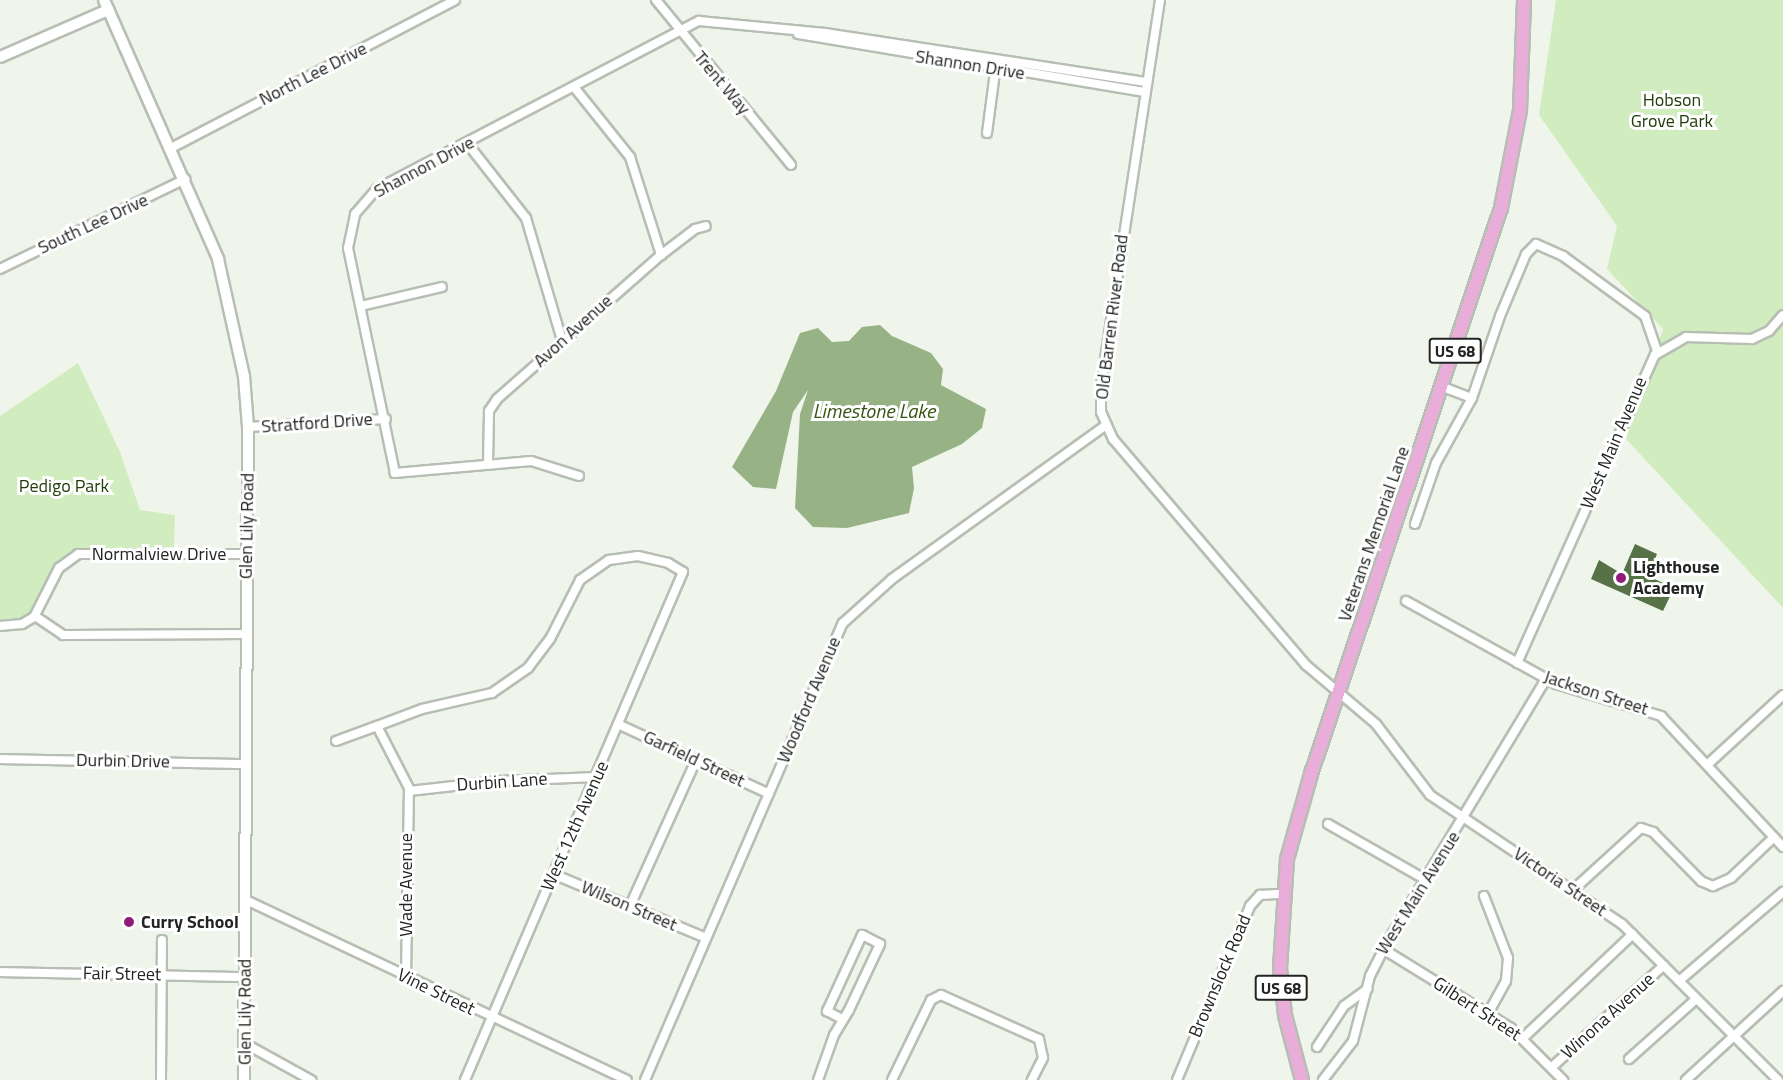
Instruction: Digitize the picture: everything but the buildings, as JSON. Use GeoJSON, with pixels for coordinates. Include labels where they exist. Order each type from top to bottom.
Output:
{"type":"FeatureCollection","features":[{"type":"Feature","properties":{"kind":"main road","name":"Veterans Memorial Lane"},"geometry":{"type":"LineString","coordinates":[[1302,1080],[1281,988],[1282,894],[1297,817],[1491,241],[1512,160],[1523,76],[1524,0]]}},
{"type":"Feature","properties":{"kind":"street","name":"North Lee Drive"},"geometry":{"type":"LineString","coordinates":[[171,148],[454,0]]}},
{"type":"Feature","properties":{"kind":"street","name":"Trent Way"},"geometry":{"type":"LineString","coordinates":[[656,0],[676,29],[790,165]]}},
{"type":"Feature","properties":{"kind":"street","name":"Old Barren River Road"},"geometry":{"type":"LineString","coordinates":[[1160,0],[1102,375],[1100,400],[1106,425],[1126,457],[1212,558],[1306,665],[1339,692]]}},
{"type":"Feature","properties":{"kind":"street"},"geometry":{"type":"LineString","coordinates":[[0,57],[106,5]]}},
{"type":"Feature","properties":{"kind":"street","name":"Glen Lily Road"},"geometry":{"type":"LineString","coordinates":[[106,5],[185,179],[225,283],[244,376],[248,428],[244,1080]]}},
{"type":"Feature","properties":{"kind":"street","name":"Shannon Drive"},"geometry":{"type":"LineString","coordinates":[[488,464],[395,472],[386,419],[348,248],[358,209],[386,183],[574,87],[676,29],[710,21],[795,33],[894,43],[1147,82]]}},
{"type":"Feature","properties":{"kind":"street","name":"Shannon Drive"},"geometry":{"type":"LineString","coordinates":[[795,33],[892,53],[1145,92]]}},
{"type":"Feature","properties":{"kind":"street"},"geometry":{"type":"LineString","coordinates":[[892,53],[894,43]]}},
{"type":"Feature","properties":{"kind":"street"},"geometry":{"type":"LineString","coordinates":[[987,133],[997,58]]}},
{"type":"Feature","properties":{"kind":"street"},"geometry":{"type":"LineString","coordinates":[[1070,80],[1072,70]]}},
{"type":"Feature","properties":{"kind":"street"},"geometry":{"type":"LineString","coordinates":[[574,87],[630,157],[661,255]]}},
{"type":"Feature","properties":{"kind":"street"},"geometry":{"type":"LineString","coordinates":[[467,143],[526,218],[562,340]]}},
{"type":"Feature","properties":{"kind":"street","name":"South Lee Drive"},"geometry":{"type":"LineString","coordinates":[[0,269],[185,179]]}},
{"type":"Feature","properties":{"kind":"street","name":"Avon Avenue"},"geometry":{"type":"LineString","coordinates":[[488,464],[491,406],[562,340],[661,255],[706,226]]}},
{"type":"Feature","properties":{"kind":"street"},"geometry":{"type":"LineString","coordinates":[[1415,524],[1436,463],[1472,398],[1496,325],[1534,245],[1558,253],[1640,312],[1650,326],[1658,353]]}},
{"type":"Feature","properties":{"kind":"street"},"geometry":{"type":"LineString","coordinates":[[361,306],[442,287]]}},
{"type":"Feature","properties":{"kind":"street","name":"West Main Avenue"},"geometry":{"type":"LineString","coordinates":[[1516,663],[1641,377],[1658,353],[1686,337],[1752,339],[1769,331],[1783,315]]}},
{"type":"Feature","properties":{"kind":"street"},"geometry":{"type":"LineString","coordinates":[[1443,387],[1472,398]]}},
{"type":"Feature","properties":{"kind":"street","name":"Stratford Drive"},"geometry":{"type":"LineString","coordinates":[[248,428],[386,419]]}},
{"type":"Feature","properties":{"kind":"street","name":"Woodford Avenue"},"geometry":{"type":"LineString","coordinates":[[645,1080],[826,656],[850,614],[892,579],[1106,425]]}},
{"type":"Feature","properties":{"kind":"street"},"geometry":{"type":"LineString","coordinates":[[488,464],[540,462],[579,476]]}},
{"type":"Feature","properties":{"kind":"street","name":"Normalview Drive"},"geometry":{"type":"LineString","coordinates":[[35,616],[59,568],[78,554],[247,554]]}},
{"type":"Feature","properties":{"kind":"street","name":"West 12th Avenue"},"geometry":{"type":"LineString","coordinates":[[377,726],[422,709],[492,693],[528,668],[550,639],[580,579],[609,560],[638,556],[683,572],[620,725],[465,1080]]}},
{"type":"Feature","properties":{"kind":"street","name":"Jackson Street"},"geometry":{"type":"LineString","coordinates":[[1406,601],[1546,680],[1656,712],[1783,847]]}},
{"type":"Feature","properties":{"kind":"street"},"geometry":{"type":"LineString","coordinates":[[0,626],[22,624],[35,616],[63,635],[247,634]]}},
{"type":"Feature","properties":{"kind":"street","name":"West Main Avenue"},"geometry":{"type":"LineString","coordinates":[[1323,1080],[1353,1041],[1367,989],[1383,949],[1464,820],[1546,680]]}},
{"type":"Feature","properties":{"kind":"street","name":"Victoria Street"},"geometry":{"type":"LineString","coordinates":[[1339,692],[1376,724],[1422,787],[1464,820],[1573,890],[1633,934],[1695,1000],[1778,1080]]}},
{"type":"Feature","properties":{"kind":"street"},"geometry":{"type":"LineString","coordinates":[[1707,765],[1783,694]]}},
{"type":"Feature","properties":{"kind":"street","name":"Garfield Street"},"geometry":{"type":"LineString","coordinates":[[620,725],[769,794]]}},
{"type":"Feature","properties":{"kind":"street"},"geometry":{"type":"LineString","coordinates":[[336,741],[377,726],[409,791]]}},
{"type":"Feature","properties":{"kind":"street","name":"Durbin Drive"},"geometry":{"type":"LineString","coordinates":[[0,759],[246,764]]}},
{"type":"Feature","properties":{"kind":"street"},"geometry":{"type":"LineString","coordinates":[[629,908],[696,760]]}},
{"type":"Feature","properties":{"kind":"street","name":"Durbin Lane"},"geometry":{"type":"LineString","coordinates":[[409,791],[596,777]]}},
{"type":"Feature","properties":{"kind":"street","name":"Wade Avenue"},"geometry":{"type":"LineString","coordinates":[[406,978],[409,791]]}},
{"type":"Feature","properties":{"kind":"street"},"geometry":{"type":"LineString","coordinates":[[1328,824],[1426,880]]}},
{"type":"Feature","properties":{"kind":"street"},"geometry":{"type":"LineString","coordinates":[[1573,890],[1630,833],[1641,828],[1653,832],[1701,881],[1713,886],[1731,878],[1774,837]]}},
{"type":"Feature","properties":{"kind":"street","name":"Wilson Street"},"geometry":{"type":"LineString","coordinates":[[553,874],[629,908],[706,938]]}},
{"type":"Feature","properties":{"kind":"street"},"geometry":{"type":"LineString","coordinates":[[1679,981],[1783,892]]}},
{"type":"Feature","properties":{"kind":"street","name":"Brownslock Road"},"geometry":{"type":"LineString","coordinates":[[1177,1080],[1250,906],[1260,895],[1282,894]]}},
{"type":"Feature","properties":{"kind":"street"},"geometry":{"type":"LineString","coordinates":[[1484,896],[1508,958],[1506,981],[1488,1013]]}},
{"type":"Feature","properties":{"kind":"street","name":"Vine Street"},"geometry":{"type":"LineString","coordinates":[[246,900],[491,1019],[627,1080]]}},
{"type":"Feature","properties":{"kind":"street"},"geometry":{"type":"LineString","coordinates":[[1523,1038],[1633,934]]}},
{"type":"Feature","properties":{"kind":"street"},"geometry":{"type":"LineString","coordinates":[[818,1080],[842,1019],[880,944],[862,935],[827,1011],[842,1019]]}},
{"type":"Feature","properties":{"kind":"street"},"geometry":{"type":"LineString","coordinates":[[161,1080],[162,940]]}},
{"type":"Feature","properties":{"kind":"street","name":"Gilbert Street"},"geometry":{"type":"LineString","coordinates":[[1383,949],[1488,1013],[1523,1038],[1563,1080]]}},
{"type":"Feature","properties":{"kind":"street","name":"Winona Avenue"},"geometry":{"type":"LineString","coordinates":[[1552,1067],[1664,965]]}},
{"type":"Feature","properties":{"kind":"street","name":"Fair Street"},"geometry":{"type":"LineString","coordinates":[[0,972],[245,977]]}},
{"type":"Feature","properties":{"kind":"street"},"geometry":{"type":"LineString","coordinates":[[1317,1047],[1344,1005],[1367,989]]}},
{"type":"Feature","properties":{"kind":"street"},"geometry":{"type":"LineString","coordinates":[[1686,1080],[1783,991]]}},
{"type":"Feature","properties":{"kind":"street"},"geometry":{"type":"LineString","coordinates":[[892,1080],[931,1000],[941,995],[1039,1039],[1043,1058],[1032,1080]]}},
{"type":"Feature","properties":{"kind":"street"},"geometry":{"type":"LineString","coordinates":[[1629,1059],[1695,1000]]}},
{"type":"Feature","properties":{"kind":"street"},"geometry":{"type":"LineString","coordinates":[[244,1043],[311,1080]]}},
{"type":"Feature","properties":{"kind":"green space","name":"Hobson Grove Park"},"geometry":{"type":"Polygon","coordinates":[[[1556,0],[1783,0],[1783,608],[1626,439],[1663,329],[1607,269],[1617,226],[1539,115],[1556,0]]]}},
{"type":"Feature","properties":{"kind":"green space","name":"Pedigo Park"},"geometry":{"type":"Polygon","coordinates":[[[78,363],[120,452],[140,510],[175,515],[174,547],[77,549],[55,564],[37,609],[24,620],[0,623],[0,416],[78,363]]]}},
{"type":"Feature","properties":{"kind":"water","name":"Limestone Lake"},"geometry":{"type":"Polygon","coordinates":[[[880,325],[892,336],[931,353],[943,369],[941,385],[986,409],[982,428],[962,444],[912,467],[914,488],[909,513],[847,528],[813,527],[795,508],[800,414],[808,390],[793,412],[776,489],[753,487],[732,467],[776,391],[800,333],[818,328],[832,342],[849,341],[862,327],[880,325]]]}},
{"type":"Feature","properties":{"kind":"place","name":"Lighthouse Academy"},"geometry":{"type":"Point","coordinates":[1621,578]}},
{"type":"Feature","properties":{"kind":"place","name":"Curry School"},"geometry":{"type":"Point","coordinates":[129,922]}}]}
